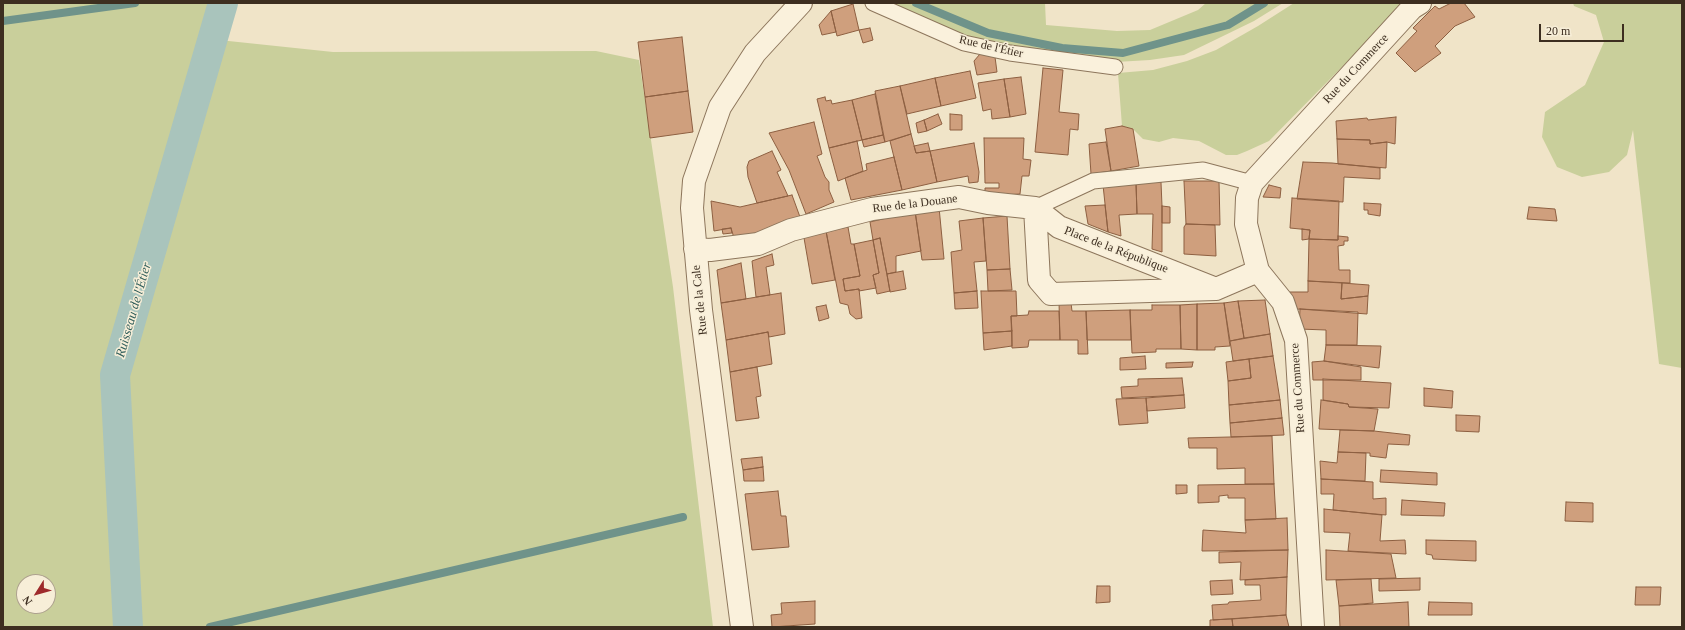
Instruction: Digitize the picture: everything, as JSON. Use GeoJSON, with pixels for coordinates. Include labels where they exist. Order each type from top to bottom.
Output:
{"type":"FeatureCollection","features":[{"type":"Feature","properties":{"kind":"street","name":"Rue de la Cale"},"geometry":{"type":"LineString","coordinates":[[742,627],[701,310],[692,208],[694,182],[720,107],[754,53],[801,3]]}},
{"type":"Feature","properties":{"kind":"street","name":"Rue du Commerce"},"geometry":{"type":"LineString","coordinates":[[1313,627],[1296,340],[1284,302],[1258,271],[1246,224],[1247,198],[1252,183],[1416,5]]}},
{"type":"Feature","properties":{"kind":"street","name":"Rue de la Douane"},"geometry":{"type":"LineString","coordinates":[[695,248],[710,250],[758,244],[791,230],[872,209],[959,197],[1035,208]]}},
{"type":"Feature","properties":{"kind":"street","name":"Place de la République"},"geometry":{"type":"LineString","coordinates":[[1035,208],[1059,227],[1216,289]]}},
{"type":"Feature","properties":{"kind":"street","name":"Place de la République"},"geometry":{"type":"LineString","coordinates":[[1035,208],[1039,280],[1051,294],[1216,289],[1258,271]]}},
{"type":"Feature","properties":{"kind":"lane","name":"Rue de l'Étier"},"geometry":{"type":"LineString","coordinates":[[873,3],[964,42],[1010,53],[1115,67]]}},
{"type":"Feature","properties":{"kind":"lane"},"geometry":{"type":"LineString","coordinates":[[1035,208],[1093,181],[1100,180],[1203,170],[1252,183]]}},
{"type":"Feature","properties":{"kind":"green space"},"geometry":{"type":"Polygon","coordinates":[[[3,3],[225,3],[219,40],[333,52],[596,51],[639,60],[673,287],[713,627],[3,627],[3,3]]]}},
{"type":"Feature","properties":{"kind":"green space"},"geometry":{"type":"Polygon","coordinates":[[[890,3],[1045,3],[1046,25],[1117,31],[1150,30],[1198,10],[1206,3],[1283,3],[1254,21],[1184,55],[1150,60],[1116,62],[1026,52],[974,39],[890,3]]]}},
{"type":"Feature","properties":{"kind":"green space"},"geometry":{"type":"Polygon","coordinates":[[[1294,3],[1405,3],[1269,141],[1247,151],[1237,155],[1226,155],[1199,141],[1173,138],[1159,142],[1143,139],[1133,129],[1122,126],[1118,73],[1153,70],[1187,61],[1216,50],[1294,3]]]}},
{"type":"Feature","properties":{"kind":"green space"},"geometry":{"type":"Polygon","coordinates":[[[1573,3],[1682,3],[1682,368],[1659,364],[1633,130],[1627,155],[1609,172],[1582,177],[1557,167],[1542,137],[1545,112],[1585,85],[1604,42],[1596,15],[1574,6],[1573,3]]]}},
{"type":"Feature","properties":{"kind":"building"},"geometry":{"type":"Polygon","coordinates":[[[1451,3],[1464,3],[1475,17],[1455,26],[1435,46],[1441,53],[1415,72],[1396,53],[1417,31],[1413,28],[1435,6],[1439,9],[1451,3]]]}},
{"type":"Feature","properties":{"kind":"building"},"geometry":{"type":"Polygon","coordinates":[[[853,4],[859,30],[837,36],[831,11],[853,4]]]}},
{"type":"Feature","properties":{"kind":"building"},"geometry":{"type":"Polygon","coordinates":[[[831,11],[836,32],[822,35],[819,25],[831,11]]]}},
{"type":"Feature","properties":{"kind":"building"},"geometry":{"type":"Polygon","coordinates":[[[870,28],[873,40],[863,43],[859,30],[870,28]]]}},
{"type":"Feature","properties":{"kind":"building"},"geometry":{"type":"Polygon","coordinates":[[[682,37],[688,91],[645,97],[638,42],[682,37]]]}},
{"type":"Feature","properties":{"kind":"building"},"geometry":{"type":"Polygon","coordinates":[[[980,54],[995,57],[997,72],[977,75],[974,61],[980,54]]]}},
{"type":"Feature","properties":{"kind":"building"},"geometry":{"type":"Polygon","coordinates":[[[1043,68],[1063,70],[1059,112],[1079,114],[1078,130],[1070,129],[1068,155],[1035,152],[1043,68]]]}},
{"type":"Feature","properties":{"kind":"building"},"geometry":{"type":"Polygon","coordinates":[[[970,71],[976,98],[941,106],[935,78],[970,71]]]}},
{"type":"Feature","properties":{"kind":"building"},"geometry":{"type":"Polygon","coordinates":[[[1021,77],[1026,114],[1010,117],[1004,79],[1021,77]]]}},
{"type":"Feature","properties":{"kind":"building"},"geometry":{"type":"Polygon","coordinates":[[[935,78],[941,106],[907,114],[900,86],[935,78]]]}},
{"type":"Feature","properties":{"kind":"building"},"geometry":{"type":"Polygon","coordinates":[[[1004,79],[1010,117],[992,119],[991,109],[983,111],[978,83],[1004,79]]]}},
{"type":"Feature","properties":{"kind":"building"},"geometry":{"type":"Polygon","coordinates":[[[900,86],[911,134],[885,142],[875,91],[900,86]]]}},
{"type":"Feature","properties":{"kind":"building"},"geometry":{"type":"Polygon","coordinates":[[[688,91],[693,132],[650,138],[645,97],[688,91]]]}},
{"type":"Feature","properties":{"kind":"building"},"geometry":{"type":"Polygon","coordinates":[[[875,94],[883,135],[862,140],[852,100],[875,94]]]}},
{"type":"Feature","properties":{"kind":"building"},"geometry":{"type":"Polygon","coordinates":[[[825,97],[826,101],[831,100],[832,104],[852,100],[862,140],[829,148],[817,99],[825,97]]]}},
{"type":"Feature","properties":{"kind":"building"},"geometry":{"type":"Polygon","coordinates":[[[938,114],[942,124],[927,131],[924,120],[938,114]]]}},
{"type":"Feature","properties":{"kind":"building"},"geometry":{"type":"Polygon","coordinates":[[[950,114],[962,115],[962,130],[950,130],[950,114]]]}},
{"type":"Feature","properties":{"kind":"building"},"geometry":{"type":"Polygon","coordinates":[[[1396,117],[1395,144],[1387,142],[1370,144],[1370,140],[1337,139],[1336,121],[1396,117]]]}},
{"type":"Feature","properties":{"kind":"building"},"geometry":{"type":"Polygon","coordinates":[[[924,120],[927,131],[918,133],[916,123],[924,120]]]}},
{"type":"Feature","properties":{"kind":"building"},"geometry":{"type":"Polygon","coordinates":[[[814,122],[822,154],[817,156],[825,177],[829,182],[829,190],[834,202],[806,214],[789,170],[769,133],[814,122]]]}},
{"type":"Feature","properties":{"kind":"building"},"geometry":{"type":"Polygon","coordinates":[[[1122,126],[1133,129],[1139,166],[1111,171],[1105,129],[1122,126]]]}},
{"type":"Feature","properties":{"kind":"building"},"geometry":{"type":"Polygon","coordinates":[[[911,134],[916,153],[930,151],[937,182],[902,190],[890,141],[911,134]]]}},
{"type":"Feature","properties":{"kind":"building"},"geometry":{"type":"Polygon","coordinates":[[[883,135],[885,142],[864,147],[862,140],[883,135]]]}},
{"type":"Feature","properties":{"kind":"building"},"geometry":{"type":"Polygon","coordinates":[[[984,138],[1024,138],[1023,159],[1031,160],[1029,176],[1022,176],[1020,194],[985,196],[985,188],[999,188],[999,183],[985,183],[984,138]]]}},
{"type":"Feature","properties":{"kind":"building"},"geometry":{"type":"Polygon","coordinates":[[[1337,139],[1370,140],[1370,144],[1387,142],[1386,168],[1338,164],[1337,139]]]}},
{"type":"Feature","properties":{"kind":"building"},"geometry":{"type":"Polygon","coordinates":[[[857,141],[863,171],[838,181],[829,148],[857,141]]]}},
{"type":"Feature","properties":{"kind":"building"},"geometry":{"type":"Polygon","coordinates":[[[1106,142],[1111,171],[1091,174],[1089,144],[1106,142]]]}},
{"type":"Feature","properties":{"kind":"building"},"geometry":{"type":"Polygon","coordinates":[[[928,143],[930,151],[916,153],[914,146],[928,143]]]}},
{"type":"Feature","properties":{"kind":"building"},"geometry":{"type":"Polygon","coordinates":[[[974,143],[979,172],[978,182],[969,183],[968,176],[937,182],[930,151],[974,143]]]}},
{"type":"Feature","properties":{"kind":"building"},"geometry":{"type":"Polygon","coordinates":[[[772,151],[781,170],[777,172],[788,196],[757,203],[748,177],[747,167],[749,161],[772,151]]]}},
{"type":"Feature","properties":{"kind":"building"},"geometry":{"type":"Polygon","coordinates":[[[894,157],[902,190],[851,200],[845,178],[867,170],[866,164],[894,157]]]}},
{"type":"Feature","properties":{"kind":"building"},"geometry":{"type":"Polygon","coordinates":[[[1303,162],[1332,163],[1380,168],[1380,179],[1344,177],[1343,202],[1297,199],[1303,162]]]}},
{"type":"Feature","properties":{"kind":"building"},"geometry":{"type":"Polygon","coordinates":[[[1184,181],[1219,181],[1220,225],[1186,224],[1184,181]]]}},
{"type":"Feature","properties":{"kind":"building"},"geometry":{"type":"Polygon","coordinates":[[[1161,182],[1162,252],[1152,249],[1153,214],[1137,214],[1136,183],[1161,182]]]}},
{"type":"Feature","properties":{"kind":"building"},"geometry":{"type":"Polygon","coordinates":[[[1136,183],[1137,214],[1119,215],[1121,236],[1108,232],[1103,185],[1136,183]]]}},
{"type":"Feature","properties":{"kind":"building"},"geometry":{"type":"Polygon","coordinates":[[[1269,185],[1281,188],[1280,198],[1263,197],[1269,185]]]}},
{"type":"Feature","properties":{"kind":"building"},"geometry":{"type":"Polygon","coordinates":[[[792,195],[800,217],[746,237],[734,238],[731,228],[714,231],[711,201],[740,207],[792,195]]]}},
{"type":"Feature","properties":{"kind":"building"},"geometry":{"type":"Polygon","coordinates":[[[1292,198],[1339,201],[1338,240],[1309,239],[1310,230],[1290,228],[1292,198]]]}},
{"type":"Feature","properties":{"kind":"building"},"geometry":{"type":"Polygon","coordinates":[[[1364,203],[1381,204],[1380,216],[1368,214],[1368,210],[1364,210],[1364,203]]]}},
{"type":"Feature","properties":{"kind":"building"},"geometry":{"type":"Polygon","coordinates":[[[1105,205],[1108,232],[1088,224],[1085,206],[1105,205]]]}},
{"type":"Feature","properties":{"kind":"building"},"geometry":{"type":"Polygon","coordinates":[[[1162,206],[1170,207],[1170,223],[1162,223],[1162,206]]]}},
{"type":"Feature","properties":{"kind":"building"},"geometry":{"type":"Polygon","coordinates":[[[939,207],[944,259],[922,260],[915,211],[939,207]]]}},
{"type":"Feature","properties":{"kind":"building"},"geometry":{"type":"Polygon","coordinates":[[[1529,207],[1555,209],[1557,221],[1527,219],[1529,207]]]}},
{"type":"Feature","properties":{"kind":"building"},"geometry":{"type":"Polygon","coordinates":[[[915,211],[921,251],[896,256],[896,272],[887,274],[880,238],[873,240],[870,222],[915,211]]]}},
{"type":"Feature","properties":{"kind":"building"},"geometry":{"type":"Polygon","coordinates":[[[1007,216],[1010,269],[987,270],[983,218],[1007,216]]]}},
{"type":"Feature","properties":{"kind":"building"},"geometry":{"type":"Polygon","coordinates":[[[983,218],[986,261],[974,262],[977,291],[954,293],[951,252],[962,250],[959,221],[983,218]]]}},
{"type":"Feature","properties":{"kind":"building"},"geometry":{"type":"Polygon","coordinates":[[[1186,224],[1215,225],[1216,256],[1184,254],[1184,227],[1186,224]]]}},
{"type":"Feature","properties":{"kind":"building"},"geometry":{"type":"Polygon","coordinates":[[[848,227],[851,244],[854,244],[860,276],[843,279],[845,291],[859,289],[862,318],[856,319],[850,314],[848,305],[840,303],[826,231],[848,227]]]}},
{"type":"Feature","properties":{"kind":"building"},"geometry":{"type":"Polygon","coordinates":[[[731,228],[732,233],[723,234],[722,229],[731,228]]]}},
{"type":"Feature","properties":{"kind":"building"},"geometry":{"type":"Polygon","coordinates":[[[1302,229],[1310,230],[1309,239],[1302,240],[1302,229]]]}},
{"type":"Feature","properties":{"kind":"building"},"geometry":{"type":"Polygon","coordinates":[[[826,231],[835,280],[812,284],[804,238],[826,231]]]}},
{"type":"Feature","properties":{"kind":"building"},"geometry":{"type":"Polygon","coordinates":[[[1338,236],[1348,237],[1348,241],[1344,241],[1344,245],[1338,246],[1339,270],[1350,270],[1350,283],[1308,281],[1309,239],[1338,240],[1338,236]]]}},
{"type":"Feature","properties":{"kind":"building"},"geometry":{"type":"Polygon","coordinates":[[[880,238],[890,291],[877,294],[873,275],[879,273],[873,240],[880,238]]]}},
{"type":"Feature","properties":{"kind":"building"},"geometry":{"type":"Polygon","coordinates":[[[873,240],[879,273],[873,275],[876,288],[859,291],[859,289],[845,291],[843,279],[860,276],[854,244],[873,240]]]}},
{"type":"Feature","properties":{"kind":"building"},"geometry":{"type":"Polygon","coordinates":[[[772,254],[774,265],[766,267],[770,295],[756,297],[752,261],[772,254]]]}},
{"type":"Feature","properties":{"kind":"building"},"geometry":{"type":"Polygon","coordinates":[[[741,263],[746,299],[721,303],[717,270],[741,263]]]}},
{"type":"Feature","properties":{"kind":"building"},"geometry":{"type":"Polygon","coordinates":[[[1010,269],[1012,290],[988,291],[987,270],[1010,269]]]}},
{"type":"Feature","properties":{"kind":"building"},"geometry":{"type":"Polygon","coordinates":[[[903,271],[906,289],[890,292],[887,274],[903,271]]]}},
{"type":"Feature","properties":{"kind":"building"},"geometry":{"type":"Polygon","coordinates":[[[1308,281],[1342,283],[1341,299],[1368,296],[1367,314],[1300,309],[1291,310],[1290,292],[1308,292],[1308,281]]]}},
{"type":"Feature","properties":{"kind":"building"},"geometry":{"type":"Polygon","coordinates":[[[1342,283],[1369,285],[1368,296],[1341,299],[1342,283]]]}},
{"type":"Feature","properties":{"kind":"building"},"geometry":{"type":"Polygon","coordinates":[[[977,291],[978,308],[955,309],[954,293],[977,291]]]}},
{"type":"Feature","properties":{"kind":"building"},"geometry":{"type":"Polygon","coordinates":[[[981,291],[1016,291],[1017,316],[1011,316],[1012,331],[983,333],[981,291]]]}},
{"type":"Feature","properties":{"kind":"building"},"geometry":{"type":"Polygon","coordinates":[[[781,293],[785,334],[769,337],[768,332],[726,340],[721,303],[781,293]]]}},
{"type":"Feature","properties":{"kind":"building"},"geometry":{"type":"Polygon","coordinates":[[[1265,300],[1270,334],[1244,338],[1238,301],[1265,300]]]}},
{"type":"Feature","properties":{"kind":"building"},"geometry":{"type":"Polygon","coordinates":[[[1238,301],[1244,338],[1230,341],[1224,303],[1238,301]]]}},
{"type":"Feature","properties":{"kind":"building"},"geometry":{"type":"Polygon","coordinates":[[[1059,302],[1071,303],[1072,311],[1086,311],[1088,354],[1078,354],[1078,340],[1060,340],[1059,302]]]}},
{"type":"Feature","properties":{"kind":"building"},"geometry":{"type":"Polygon","coordinates":[[[1224,303],[1230,346],[1215,347],[1215,350],[1197,350],[1197,304],[1224,303]]]}},
{"type":"Feature","properties":{"kind":"building"},"geometry":{"type":"Polygon","coordinates":[[[1197,304],[1197,350],[1181,349],[1180,305],[1197,304]]]}},
{"type":"Feature","properties":{"kind":"building"},"geometry":{"type":"Polygon","coordinates":[[[826,305],[829,318],[819,321],[816,307],[826,305]]]}},
{"type":"Feature","properties":{"kind":"building"},"geometry":{"type":"Polygon","coordinates":[[[1152,305],[1180,305],[1181,349],[1156,349],[1156,352],[1132,353],[1130,310],[1152,310],[1152,305]]]}},
{"type":"Feature","properties":{"kind":"building"},"geometry":{"type":"Polygon","coordinates":[[[1300,309],[1358,312],[1357,345],[1326,345],[1326,330],[1299,329],[1300,309]]]}},
{"type":"Feature","properties":{"kind":"building"},"geometry":{"type":"Polygon","coordinates":[[[1130,310],[1131,340],[1087,340],[1086,311],[1130,310]]]}},
{"type":"Feature","properties":{"kind":"building"},"geometry":{"type":"Polygon","coordinates":[[[1029,311],[1059,311],[1060,340],[1029,340],[1028,347],[1012,348],[1011,316],[1028,315],[1029,311]]]}},
{"type":"Feature","properties":{"kind":"building"},"geometry":{"type":"Polygon","coordinates":[[[1012,331],[1012,346],[984,350],[983,333],[1012,331]]]}},
{"type":"Feature","properties":{"kind":"building"},"geometry":{"type":"Polygon","coordinates":[[[768,332],[772,364],[730,372],[726,340],[768,332]]]}},
{"type":"Feature","properties":{"kind":"building"},"geometry":{"type":"Polygon","coordinates":[[[1270,334],[1273,356],[1233,361],[1230,341],[1270,334]]]}},
{"type":"Feature","properties":{"kind":"building"},"geometry":{"type":"Polygon","coordinates":[[[1326,345],[1381,346],[1379,368],[1324,361],[1326,345]]]}},
{"type":"Feature","properties":{"kind":"building"},"geometry":{"type":"Polygon","coordinates":[[[1145,356],[1146,369],[1120,370],[1120,358],[1145,356]]]}},
{"type":"Feature","properties":{"kind":"building"},"geometry":{"type":"Polygon","coordinates":[[[1273,356],[1280,400],[1229,405],[1228,381],[1251,378],[1249,359],[1273,356]]]}},
{"type":"Feature","properties":{"kind":"building"},"geometry":{"type":"Polygon","coordinates":[[[1249,359],[1251,378],[1228,381],[1226,362],[1249,359]]]}},
{"type":"Feature","properties":{"kind":"building"},"geometry":{"type":"Polygon","coordinates":[[[1324,361],[1361,367],[1361,380],[1313,380],[1312,362],[1324,361]]]}},
{"type":"Feature","properties":{"kind":"building"},"geometry":{"type":"Polygon","coordinates":[[[1193,362],[1192,367],[1166,368],[1166,363],[1193,362]]]}},
{"type":"Feature","properties":{"kind":"building"},"geometry":{"type":"Polygon","coordinates":[[[757,367],[761,396],[756,397],[759,418],[736,421],[730,372],[757,367]]]}},
{"type":"Feature","properties":{"kind":"building"},"geometry":{"type":"Polygon","coordinates":[[[1182,378],[1184,395],[1122,398],[1121,387],[1138,386],[1138,379],[1182,378]]]}},
{"type":"Feature","properties":{"kind":"building"},"geometry":{"type":"Polygon","coordinates":[[[1323,379],[1391,383],[1389,408],[1349,407],[1348,404],[1323,400],[1323,379]]]}},
{"type":"Feature","properties":{"kind":"building"},"geometry":{"type":"Polygon","coordinates":[[[1424,388],[1453,391],[1452,408],[1424,406],[1424,388]]]}},
{"type":"Feature","properties":{"kind":"building"},"geometry":{"type":"Polygon","coordinates":[[[1184,395],[1185,408],[1147,411],[1146,398],[1184,395]]]}},
{"type":"Feature","properties":{"kind":"building"},"geometry":{"type":"Polygon","coordinates":[[[1146,398],[1148,423],[1119,425],[1116,399],[1146,398]]]}},
{"type":"Feature","properties":{"kind":"building"},"geometry":{"type":"Polygon","coordinates":[[[1280,400],[1282,418],[1230,423],[1229,405],[1280,400]]]}},
{"type":"Feature","properties":{"kind":"building"},"geometry":{"type":"Polygon","coordinates":[[[1321,400],[1348,404],[1349,407],[1378,409],[1374,431],[1319,429],[1321,400]]]}},
{"type":"Feature","properties":{"kind":"building"},"geometry":{"type":"Polygon","coordinates":[[[1456,415],[1480,416],[1479,432],[1456,431],[1456,415]]]}},
{"type":"Feature","properties":{"kind":"building"},"geometry":{"type":"Polygon","coordinates":[[[1282,418],[1284,435],[1231,437],[1230,423],[1282,418]]]}},
{"type":"Feature","properties":{"kind":"building"},"geometry":{"type":"Polygon","coordinates":[[[1340,430],[1374,431],[1410,435],[1409,445],[1388,444],[1386,458],[1370,456],[1370,453],[1338,452],[1340,430]]]}},
{"type":"Feature","properties":{"kind":"building"},"geometry":{"type":"Polygon","coordinates":[[[1272,436],[1274,484],[1245,484],[1245,468],[1217,469],[1217,448],[1189,448],[1188,438],[1272,436]]]}},
{"type":"Feature","properties":{"kind":"building"},"geometry":{"type":"Polygon","coordinates":[[[1338,452],[1366,453],[1365,481],[1321,479],[1320,461],[1337,463],[1338,452]]]}},
{"type":"Feature","properties":{"kind":"building"},"geometry":{"type":"Polygon","coordinates":[[[762,457],[763,467],[743,470],[741,459],[762,457]]]}},
{"type":"Feature","properties":{"kind":"building"},"geometry":{"type":"Polygon","coordinates":[[[763,467],[764,481],[744,481],[743,470],[763,467]]]}},
{"type":"Feature","properties":{"kind":"building"},"geometry":{"type":"Polygon","coordinates":[[[1381,470],[1437,473],[1437,485],[1380,482],[1381,470]]]}},
{"type":"Feature","properties":{"kind":"building"},"geometry":{"type":"Polygon","coordinates":[[[1321,479],[1373,482],[1373,499],[1386,498],[1386,515],[1333,510],[1334,494],[1321,494],[1321,479]]]}},
{"type":"Feature","properties":{"kind":"building"},"geometry":{"type":"Polygon","coordinates":[[[1274,484],[1276,519],[1245,520],[1245,498],[1228,498],[1228,495],[1219,496],[1219,502],[1198,503],[1198,485],[1274,484]]]}},
{"type":"Feature","properties":{"kind":"building"},"geometry":{"type":"Polygon","coordinates":[[[1176,485],[1187,485],[1187,493],[1176,494],[1176,485]]]}},
{"type":"Feature","properties":{"kind":"building"},"geometry":{"type":"Polygon","coordinates":[[[778,491],[781,516],[786,516],[789,547],[752,550],[745,494],[778,491]]]}},
{"type":"Feature","properties":{"kind":"building"},"geometry":{"type":"Polygon","coordinates":[[[1402,500],[1445,503],[1444,516],[1401,515],[1402,500]]]}},
{"type":"Feature","properties":{"kind":"building"},"geometry":{"type":"Polygon","coordinates":[[[1566,502],[1593,503],[1593,522],[1565,521],[1566,502]]]}},
{"type":"Feature","properties":{"kind":"building"},"geometry":{"type":"Polygon","coordinates":[[[1324,509],[1382,515],[1380,541],[1405,540],[1406,554],[1348,551],[1350,533],[1324,532],[1324,509]]]}},
{"type":"Feature","properties":{"kind":"building"},"geometry":{"type":"Polygon","coordinates":[[[1287,518],[1288,550],[1202,551],[1203,530],[1246,533],[1245,520],[1287,518]]]}},
{"type":"Feature","properties":{"kind":"building"},"geometry":{"type":"Polygon","coordinates":[[[1426,540],[1476,541],[1476,561],[1433,559],[1432,555],[1426,554],[1426,540]]]}},
{"type":"Feature","properties":{"kind":"building"},"geometry":{"type":"Polygon","coordinates":[[[1288,550],[1287,577],[1240,580],[1241,562],[1219,563],[1219,552],[1288,550]]]}},
{"type":"Feature","properties":{"kind":"building"},"geometry":{"type":"Polygon","coordinates":[[[1326,550],[1391,554],[1396,578],[1326,580],[1326,550]]]}},
{"type":"Feature","properties":{"kind":"building"},"geometry":{"type":"Polygon","coordinates":[[[1287,577],[1286,615],[1213,620],[1212,605],[1228,604],[1229,602],[1261,600],[1260,585],[1245,585],[1245,580],[1287,577]]]}},
{"type":"Feature","properties":{"kind":"building"},"geometry":{"type":"Polygon","coordinates":[[[1420,578],[1420,590],[1379,591],[1379,579],[1420,578]]]}},
{"type":"Feature","properties":{"kind":"building"},"geometry":{"type":"Polygon","coordinates":[[[1371,579],[1373,603],[1339,606],[1336,580],[1371,579]]]}},
{"type":"Feature","properties":{"kind":"building"},"geometry":{"type":"Polygon","coordinates":[[[1232,580],[1233,594],[1211,595],[1210,581],[1232,580]]]}},
{"type":"Feature","properties":{"kind":"building"},"geometry":{"type":"Polygon","coordinates":[[[1097,586],[1110,586],[1110,602],[1096,603],[1097,586]]]}},
{"type":"Feature","properties":{"kind":"building"},"geometry":{"type":"Polygon","coordinates":[[[1636,587],[1661,587],[1660,605],[1635,605],[1636,587]]]}},
{"type":"Feature","properties":{"kind":"building"},"geometry":{"type":"Polygon","coordinates":[[[815,601],[815,624],[772,627],[771,615],[782,614],[781,603],[815,601]]]}},
{"type":"Feature","properties":{"kind":"building"},"geometry":{"type":"Polygon","coordinates":[[[1408,602],[1409,627],[1340,627],[1339,606],[1408,602]]]}},
{"type":"Feature","properties":{"kind":"building"},"geometry":{"type":"Polygon","coordinates":[[[1429,602],[1472,603],[1472,615],[1428,615],[1429,602]]]}},
{"type":"Feature","properties":{"kind":"building"},"geometry":{"type":"Polygon","coordinates":[[[1286,615],[1289,627],[1233,627],[1232,619],[1286,615]]]}},
{"type":"Feature","properties":{"kind":"building"},"geometry":{"type":"Polygon","coordinates":[[[1232,619],[1233,627],[1210,627],[1210,620],[1232,619]]]}},
{"type":"Feature","properties":{"kind":"waterway"},"geometry":{"type":"LineString","coordinates":[[3,21],[135,3]]}},
{"type":"Feature","properties":{"kind":"waterway","name":"Ruisseau de l'Étier"},"geometry":{"type":"LineString","coordinates":[[128,627],[115,375],[223,3]]}},
{"type":"Feature","properties":{"kind":"waterway"},"geometry":{"type":"LineString","coordinates":[[916,3],[988,33],[1062,48],[1123,53],[1228,25],[1264,3]]}},
{"type":"Feature","properties":{"kind":"waterway"},"geometry":{"type":"LineString","coordinates":[[210,627],[683,517]]}}]}
